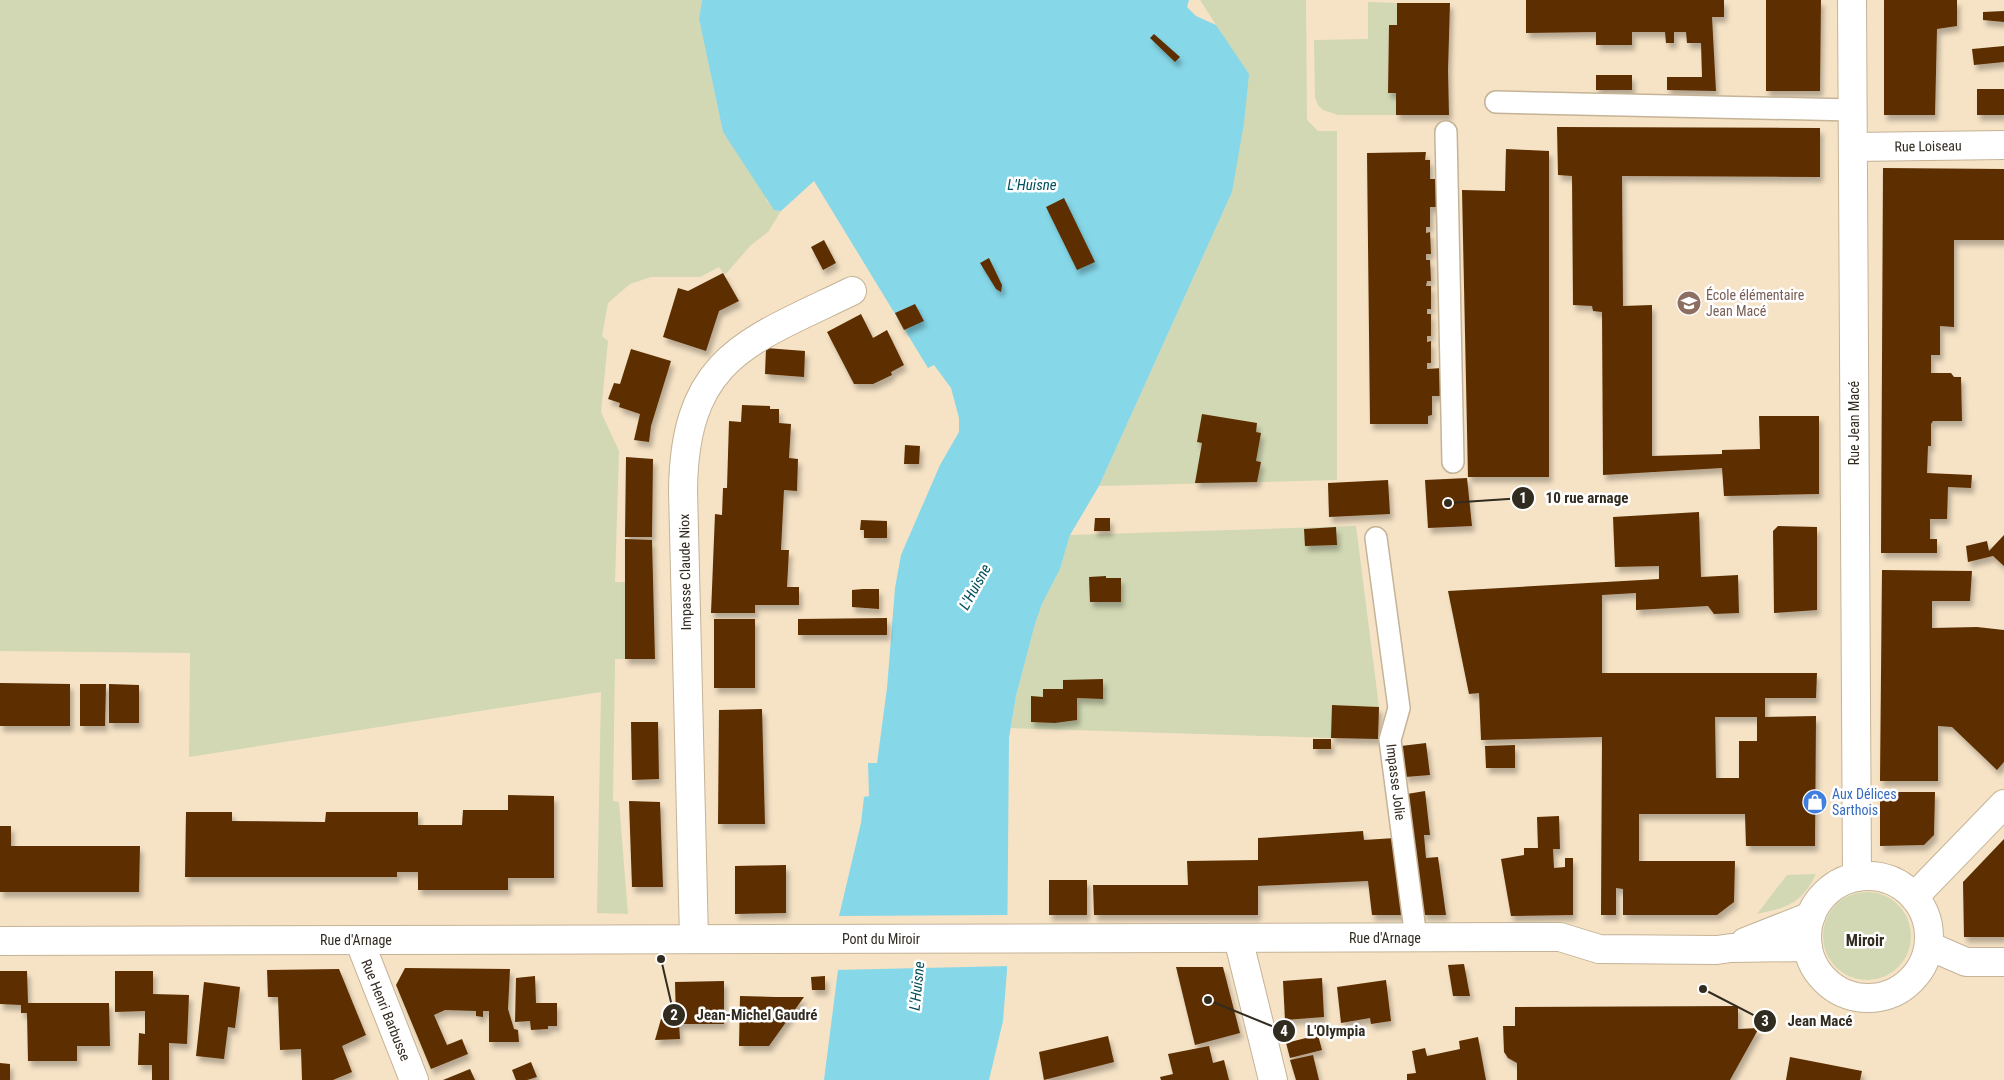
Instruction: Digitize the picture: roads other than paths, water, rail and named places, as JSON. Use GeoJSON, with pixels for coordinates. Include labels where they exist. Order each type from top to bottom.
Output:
{"type":"FeatureCollection","features":[{"type":"Feature","properties":{"kind":"street","name":"Rue Jean Macé"},"geometry":{"type":"LineString","coordinates":[[1852,0],[1857,877]]}},
{"type":"Feature","properties":{"kind":"street","name":"Rue Loiseau"},"geometry":{"type":"LineString","coordinates":[[1853,147],[2004,145]]}},
{"type":"Feature","properties":{"kind":"street","name":"Impasse Claude Niox"},"geometry":{"type":"LineString","coordinates":[[703,939],[683,500],[684,464],[691,421],[707,386],[736,352],[758,337],[852,291]]}},
{"type":"Feature","properties":{"kind":"street"},"geometry":{"type":"LineString","coordinates":[[1914,897],[2004,804]]}},
{"type":"Feature","properties":{"kind":"street"},"geometry":{"type":"LineString","coordinates":[[1873,876],[1886,879],[1905,889],[1914,897],[1924,911],[1928,928],[1929,946],[1924,962],[1915,977],[1901,989],[1885,996],[1868,998],[1851,996],[1835,988],[1821,977],[1812,962],[1808,947],[1807,930],[1810,916],[1826,893],[1838,884],[1857,877],[1873,876]]}},
{"type":"Feature","properties":{"kind":"street","name":"Rue d'Arnage"},"geometry":{"type":"LineString","coordinates":[[1724,949],[1810,916]]}},
{"type":"Feature","properties":{"kind":"street","name":"Rue d'Arnage"},"geometry":{"type":"LineString","coordinates":[[1051,939],[1560,937],[1599,949],[1808,947]]}},
{"type":"Feature","properties":{"kind":"street"},"geometry":{"type":"LineString","coordinates":[[1238,938],[1273,1080]]}},
{"type":"Feature","properties":{"kind":"street","name":"Pont du Miroir"},"geometry":{"type":"LineString","coordinates":[[703,939],[1051,939]]}},
{"type":"Feature","properties":{"kind":"street","name":"Rue d'Arnage"},"geometry":{"type":"LineString","coordinates":[[0,941],[703,939]]}},
{"type":"Feature","properties":{"kind":"street","name":"Rue Henri Barbusse"},"geometry":{"type":"LineString","coordinates":[[359,940],[414,1080]]}},
{"type":"Feature","properties":{"kind":"street"},"geometry":{"type":"LineString","coordinates":[[1929,946],[1966,962],[2004,962]]}},
{"type":"Feature","properties":{"kind":"lane"},"geometry":{"type":"LineString","coordinates":[[1496,102],[1852,110]]}},
{"type":"Feature","properties":{"kind":"lane"},"geometry":{"type":"LineString","coordinates":[[1446,132],[1453,462]]}},
{"type":"Feature","properties":{"kind":"lane","name":"Impasse Jolie"},"geometry":{"type":"LineString","coordinates":[[1376,538],[1399,708],[1390,740],[1416,938]]}},
{"type":"Feature","properties":{"kind":"water","name":"L'Huisne"},"geometry":{"type":"Polygon","coordinates":[[[702,0],[1189,0],[1187,7],[1196,16],[1216,25],[1249,74],[1244,123],[1232,192],[1099,486],[1070,535],[1060,569],[1042,604],[1035,624],[1016,696],[1009,738],[1007,970],[1003,1021],[989,1080],[824,1080],[838,970],[839,916],[861,823],[864,797],[869,796],[868,763],[877,763],[887,688],[895,588],[901,555],[940,465],[959,432],[959,418],[951,388],[934,365],[928,368],[814,181],[781,211],[774,210],[723,132],[699,19],[702,0]]]}},
{"type":"Feature","properties":{"kind":"place","name":"École élémentaire Jean Macé"},"geometry":{"type":"Point","coordinates":[1689,303]}},
{"type":"Feature","properties":{"kind":"place","name":"10 rue arnage"},"geometry":{"type":"Point","coordinates":[1448,503]}},
{"type":"Feature","properties":{"kind":"place","name":"Aux Délices Sarthois"},"geometry":{"type":"Point","coordinates":[1815,802]}},
{"type":"Feature","properties":{"kind":"place","name":"Jean-Michel Gaudré"},"geometry":{"type":"Point","coordinates":[661,959]}},
{"type":"Feature","properties":{"kind":"place","name":"Jean Macé"},"geometry":{"type":"Point","coordinates":[1703,989]}},
{"type":"Feature","properties":{"kind":"place","name":"L'Olympia"},"geometry":{"type":"Point","coordinates":[1208,1000]}},
{"type":"Feature","properties":{"kind":"district","name":"Miroir"},"geometry":{"type":"Point","coordinates":[1865,940]}}]}
